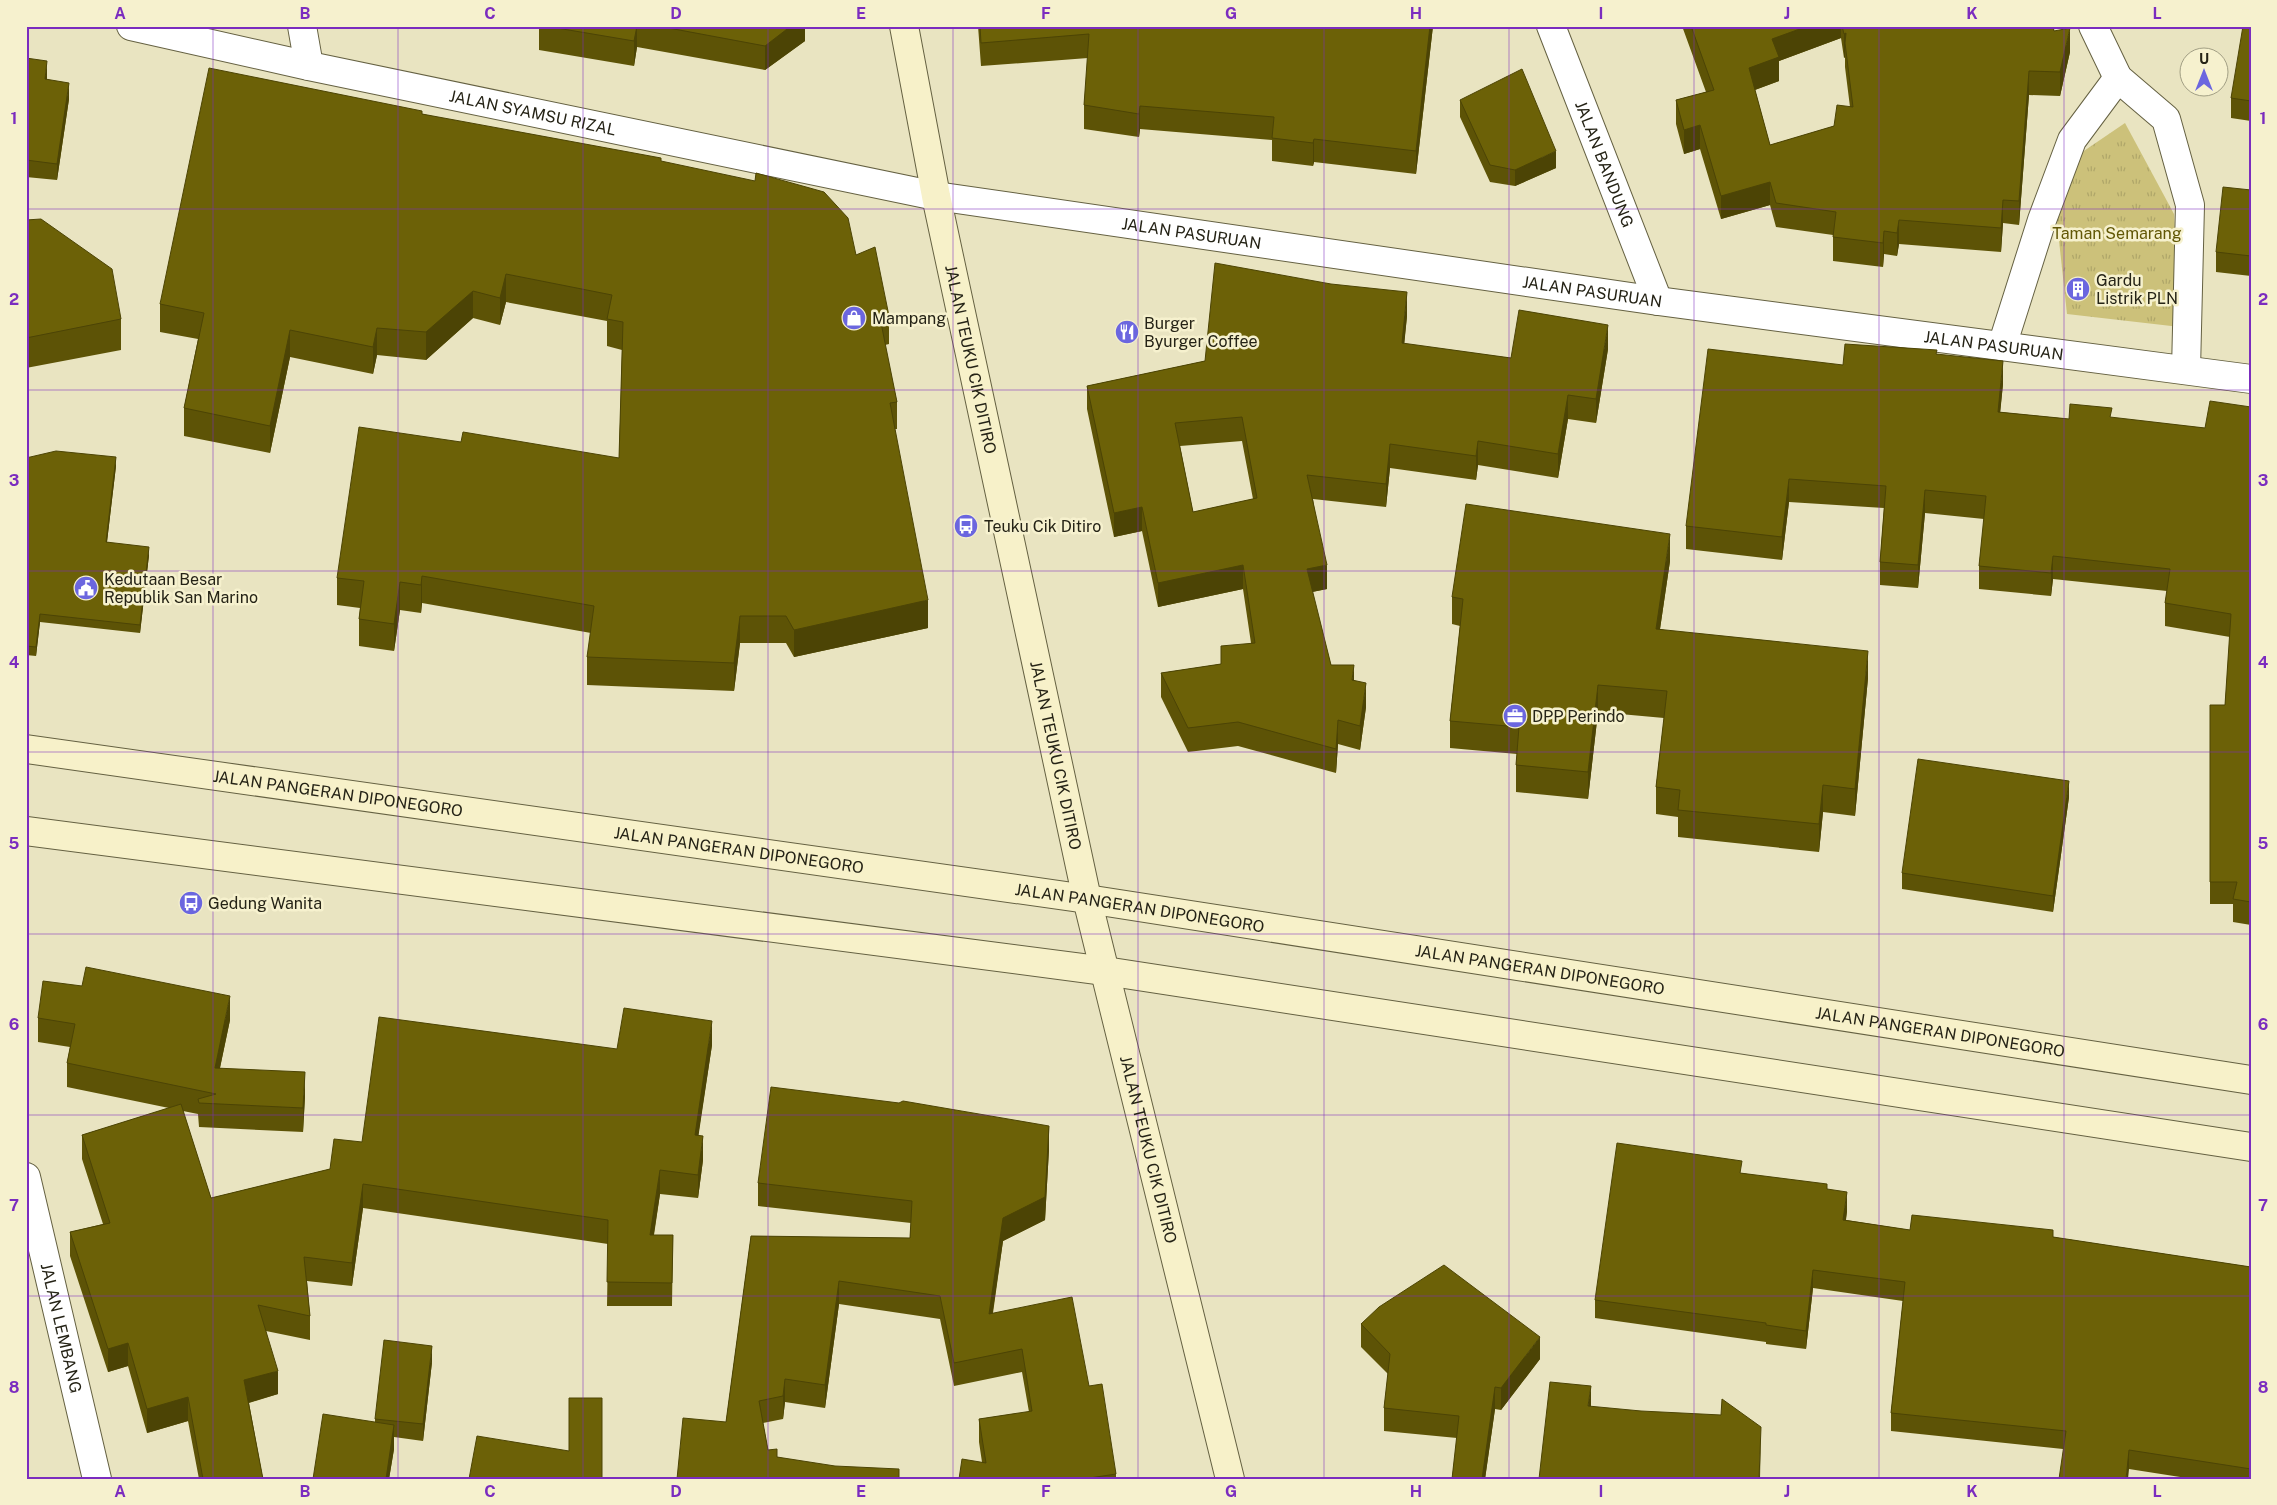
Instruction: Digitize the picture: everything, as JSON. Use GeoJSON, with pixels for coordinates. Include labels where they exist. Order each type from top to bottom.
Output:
{"type":"FeatureCollection","features":[{"type":"Feature","properties":{"kind":"main road","name":"JALAN TEUKU CIK DITIRO"},"geometry":{"type":"LineString","coordinates":[[904,26],[936,196],[1087,899],[1230,1479]]}},
{"type":"Feature","properties":{"kind":"main road","name":"JALAN PANGERAN DIPONEGORO"},"geometry":{"type":"LineString","coordinates":[[26,749],[1087,899],[2251,1080]]}},
{"type":"Feature","properties":{"kind":"main road"},"geometry":{"type":"LineString","coordinates":[[26,831],[1105,971],[2251,1147]]}},
{"type":"Feature","properties":{"kind":"street","name":"JALAN SYAMSU RIZAL"},"geometry":{"type":"LineString","coordinates":[[131,26],[309,66],[936,196]]}},
{"type":"Feature","properties":{"kind":"street"},"geometry":{"type":"LineString","coordinates":[[302,26],[309,66]]}},
{"type":"Feature","properties":{"kind":"street","name":"JALAN BANDUNG"},"geometry":{"type":"LineString","coordinates":[[1551,26],[1658,301]]}},
{"type":"Feature","properties":{"kind":"street"},"geometry":{"type":"LineString","coordinates":[[2093,26],[2118,78],[2166,119],[2190,206],[2186,370]]}},
{"type":"Feature","properties":{"kind":"street"},"geometry":{"type":"LineString","coordinates":[[2002,346],[2042,220],[2072,140],[2118,78]]}},
{"type":"Feature","properties":{"kind":"street","name":"JALAN PASURUAN"},"geometry":{"type":"LineString","coordinates":[[936,196],[1658,301],[2251,379]]}},
{"type":"Feature","properties":{"kind":"street","name":"JALAN LEMBANG"},"geometry":{"type":"LineString","coordinates":[[26,1177],[96,1479]]}},
{"type":"Feature","properties":{"kind":"green space","name":"Taman Semarang"},"geometry":{"type":"Polygon","coordinates":[[[2125,123],[2174,214],[2180,327],[2067,314],[2056,213],[2075,157],[2125,123]]]}},
{"type":"Feature","properties":{"kind":"building"},"geometry":{"type":"Polygon","coordinates":[[[545,26],[637,26],[634,41],[545,26]]]}},
{"type":"Feature","properties":{"kind":"building"},"geometry":{"type":"Polygon","coordinates":[[[658,26],[791,26],[765,46],[658,26]]]}},
{"type":"Feature","properties":{"kind":"building"},"geometry":{"type":"Polygon","coordinates":[[[980,26],[1430,26],[1416,151],[1314,139],[1313,143],[1272,138],[1274,117],[1140,106],[1139,114],[1084,105],[1089,34],[981,43],[980,26]]]}},
{"type":"Feature","properties":{"kind":"building"},"geometry":{"type":"Polygon","coordinates":[[[1691,26],[1808,26],[1772,39],[1779,57],[1749,68],[1770,145],[1834,126],[1837,105],[1853,107],[1845,43],[1846,33],[1844,34],[1842,26],[2053,26],[2054,31],[2070,28],[2060,72],[2029,71],[2019,201],[2003,200],[2001,228],[1899,220],[1897,233],[1884,231],[1883,243],[1833,237],[1836,212],[1776,203],[1770,182],[1721,196],[1700,125],[1684,130],[1676,100],[1714,90],[1691,26]]]}},
{"type":"Feature","properties":{"kind":"building"},"geometry":{"type":"Polygon","coordinates":[[[2243,26],[2251,26],[2251,101],[2231,98],[2243,26]]]}},
{"type":"Feature","properties":{"kind":"building"},"geometry":{"type":"Polygon","coordinates":[[[26,58],[47,61],[45,79],[69,83],[57,164],[26,160],[26,58]]]}},
{"type":"Feature","properties":{"kind":"building"},"geometry":{"type":"Polygon","coordinates":[[[209,68],[422,111],[422,114],[661,158],[661,161],[755,181],[756,173],[824,192],[848,218],[856,255],[875,247],[889,316],[880,318],[897,402],[890,403],[928,600],[794,630],[786,616],[740,616],[734,663],[587,657],[594,606],[422,576],[421,585],[400,582],[394,624],[359,619],[364,581],[337,578],[359,427],[461,442],[463,432],[619,458],[623,322],[607,319],[612,295],[506,274],[500,298],[473,291],[426,332],[377,328],[373,347],[290,330],[270,426],[184,408],[204,313],[160,304],[209,68]]]}},
{"type":"Feature","properties":{"kind":"building"},"geometry":{"type":"Polygon","coordinates":[[[1522,69],[1556,151],[1515,170],[1490,165],[1460,100],[1522,69]]]}},
{"type":"Feature","properties":{"kind":"building"},"geometry":{"type":"Polygon","coordinates":[[[2223,187],[2251,190],[2251,256],[2216,252],[2223,187]]]}},
{"type":"Feature","properties":{"kind":"building"},"geometry":{"type":"Polygon","coordinates":[[[41,219],[112,269],[121,319],[26,338],[26,220],[41,219]]]}},
{"type":"Feature","properties":{"kind":"building"},"geometry":{"type":"Polygon","coordinates":[[[1215,263],[1331,284],[1407,292],[1402,343],[1511,358],[1519,310],[1608,325],[1596,399],[1568,395],[1558,454],[1478,441],[1476,456],[1390,444],[1386,484],[1307,475],[1327,565],[1307,569],[1331,665],[1354,665],[1352,680],[1366,683],[1360,726],[1338,720],[1336,749],[1238,722],[1188,728],[1161,673],[1221,664],[1221,646],[1255,643],[1243,565],[1158,583],[1142,507],[1114,513],[1087,386],[1205,361],[1215,263]],[[1242,417],[1175,423],[1193,512],[1257,498],[1242,417]]]}},
{"type":"Feature","properties":{"kind":"building"},"geometry":{"type":"Polygon","coordinates":[[[1845,344],[1937,350],[1936,354],[2003,361],[1998,412],[2069,419],[2070,404],[2112,408],[2110,417],[2205,428],[2210,401],[2251,407],[2251,902],[2233,899],[2237,882],[2210,882],[2210,705],[2225,705],[2231,614],[2165,603],[2170,569],[2053,556],[2051,573],[1979,566],[1986,496],[1925,490],[1918,565],[1880,562],[1886,486],[1789,479],[1782,537],[1686,526],[1708,349],[1843,365],[1845,344]]]}},
{"type":"Feature","properties":{"kind":"building","name":"Kedutaan Besar Republik San Marino"},"geometry":{"type":"Polygon","coordinates":[[[56,451],[116,457],[106,542],[149,547],[140,625],[40,614],[36,647],[26,646],[26,458],[56,451]]]}},
{"type":"Feature","properties":{"kind":"building"},"geometry":{"type":"Polygon","coordinates":[[[1466,504],[1670,534],[1656,629],[1868,651],[1855,789],[1823,785],[1819,824],[1678,810],[1680,790],[1656,787],[1667,691],[1598,685],[1588,772],[1516,765],[1519,727],[1450,721],[1463,599],[1452,597],[1466,504]]]}},
{"type":"Feature","properties":{"kind":"building"},"geometry":{"type":"Polygon","coordinates":[[[1918,759],[2069,781],[2053,896],[1902,873],[1918,759]]]}},
{"type":"Feature","properties":{"kind":"building"},"geometry":{"type":"Polygon","coordinates":[[[86,967],[230,996],[215,1068],[305,1072],[303,1108],[199,1103],[198,1099],[216,1094],[67,1063],[75,1024],[38,1018],[43,981],[82,986],[86,967]]]}},
{"type":"Feature","properties":{"kind":"building"},"geometry":{"type":"Polygon","coordinates":[[[624,1008],[712,1021],[695,1135],[703,1136],[698,1175],[660,1170],[650,1235],[673,1235],[672,1283],[607,1282],[608,1220],[363,1184],[352,1263],[304,1257],[310,1316],[258,1305],[278,1371],[244,1380],[263,1479],[203,1479],[188,1397],[147,1409],[128,1343],[108,1349],[70,1232],[110,1223],[82,1135],[181,1104],[211,1198],[330,1169],[334,1139],[362,1142],[379,1017],[617,1049],[624,1008]]]}},
{"type":"Feature","properties":{"kind":"building"},"geometry":{"type":"Polygon","coordinates":[[[771,1087],[899,1103],[903,1101],[1049,1126],[1045,1197],[1003,1218],[989,1314],[1072,1297],[1089,1386],[1102,1384],[1116,1474],[1083,1479],[959,1479],[962,1459],[986,1463],[979,1419],[1032,1411],[1022,1349],[954,1363],[940,1296],[839,1281],[825,1385],[785,1379],[783,1396],[759,1401],[768,1450],[777,1449],[777,1457],[835,1466],[899,1469],[899,1479],[677,1479],[683,1418],[726,1422],[751,1236],[910,1238],[912,1201],[758,1183],[771,1087]]]}},
{"type":"Feature","properties":{"kind":"building"},"geometry":{"type":"Polygon","coordinates":[[[1617,1143],[1742,1161],[1740,1173],[1827,1184],[1827,1189],[1847,1192],[1843,1220],[1910,1230],[1912,1215],[2053,1230],[2053,1237],[2251,1267],[2251,1469],[2129,1450],[2126,1479],[2059,1479],[2066,1431],[1891,1413],[1905,1282],[1813,1270],[1806,1331],[1766,1325],[1766,1323],[1595,1300],[1617,1143]]]}},
{"type":"Feature","properties":{"kind":"building"},"geometry":{"type":"Polygon","coordinates":[[[1444,1265],[1540,1337],[1501,1388],[1495,1387],[1482,1479],[1452,1479],[1459,1416],[1384,1408],[1390,1354],[1361,1324],[1379,1307],[1444,1265]]]}},
{"type":"Feature","properties":{"kind":"building"},"geometry":{"type":"Polygon","coordinates":[[[384,1340],[432,1346],[423,1424],[375,1419],[384,1340]]]}},
{"type":"Feature","properties":{"kind":"building"},"geometry":{"type":"Polygon","coordinates":[[[1550,1382],[1591,1386],[1588,1406],[1721,1415],[1722,1399],[1761,1427],[1759,1479],[1539,1479],[1550,1382]]]}},
{"type":"Feature","properties":{"kind":"building"},"geometry":{"type":"Polygon","coordinates":[[[569,1398],[602,1398],[602,1479],[469,1479],[477,1436],[569,1451],[569,1398]]]}},
{"type":"Feature","properties":{"kind":"building"},"geometry":{"type":"Polygon","coordinates":[[[323,1414],[394,1425],[386,1479],[313,1479],[323,1414]]]}},
{"type":"Feature","properties":{"kind":"place","name":"Gardu Listrik PLN"},"geometry":{"type":"Point","coordinates":[2078,289]}},
{"type":"Feature","properties":{"kind":"place","name":"Mampang"},"geometry":{"type":"Point","coordinates":[854,318]}},
{"type":"Feature","properties":{"kind":"place","name":"Burger Byurger Coffee"},"geometry":{"type":"Point","coordinates":[1127,332]}},
{"type":"Feature","properties":{"kind":"place","name":"Teuku Cik Ditiro"},"geometry":{"type":"Point","coordinates":[966,526]}},
{"type":"Feature","properties":{"kind":"place","name":"Kedutaan Besar Republik San Marino"},"geometry":{"type":"Point","coordinates":[86,588]}},
{"type":"Feature","properties":{"kind":"place","name":"DPP Perindo"},"geometry":{"type":"Point","coordinates":[1515,716]}},
{"type":"Feature","properties":{"kind":"place","name":"Gedung Wanita"},"geometry":{"type":"Point","coordinates":[191,903]}}]}
